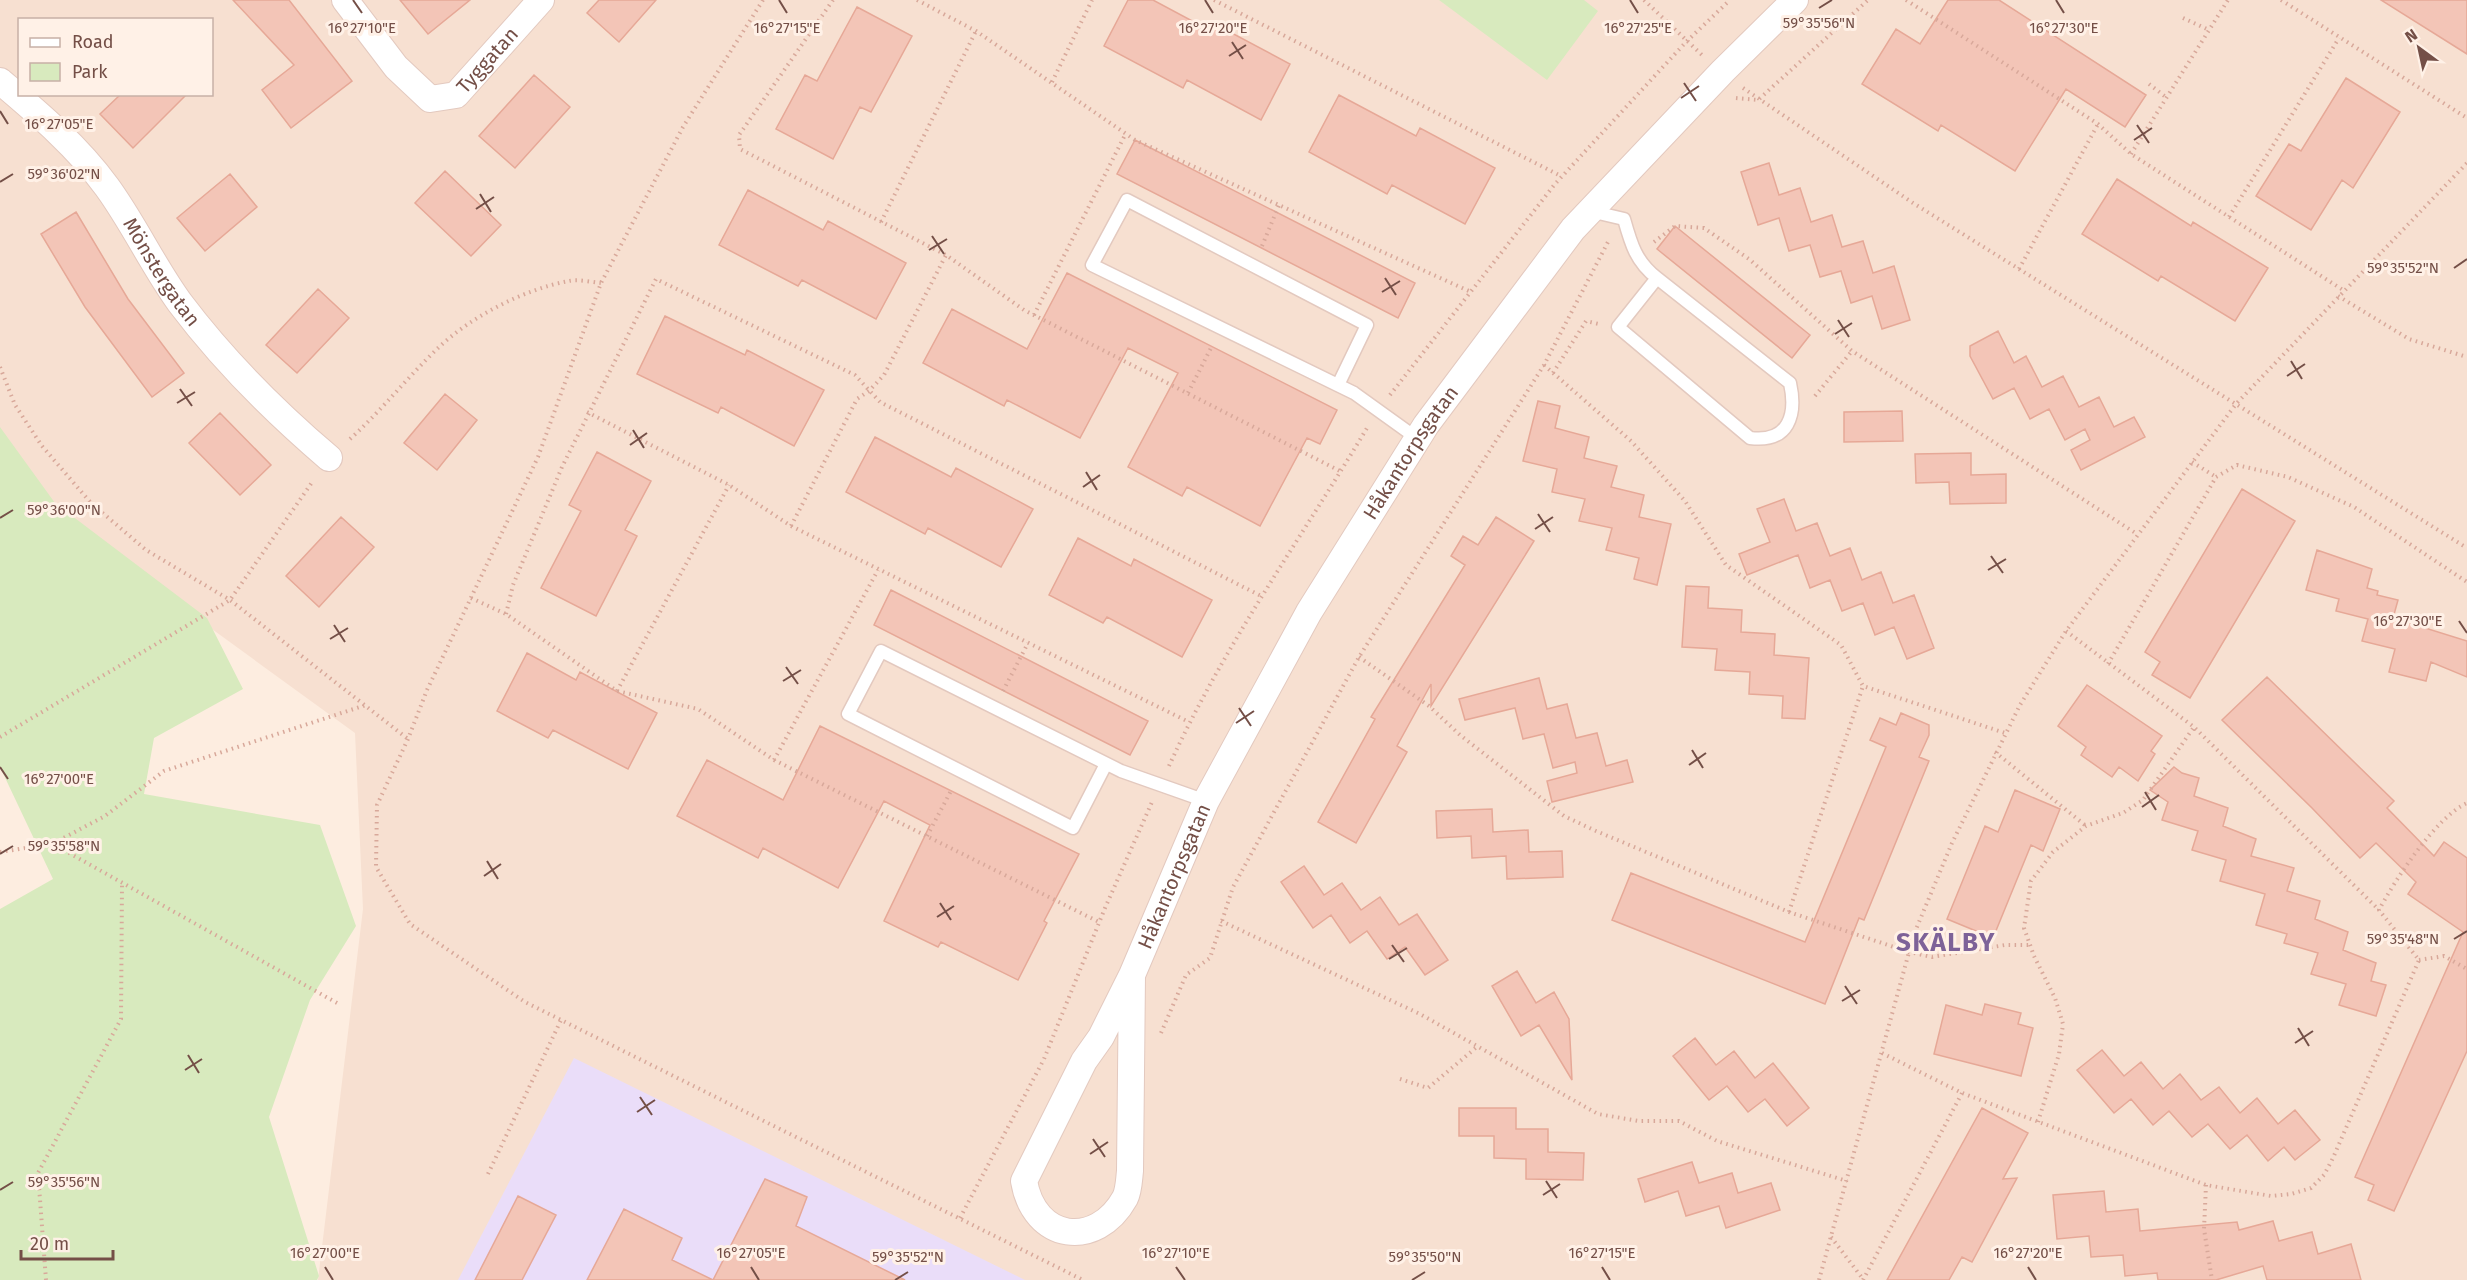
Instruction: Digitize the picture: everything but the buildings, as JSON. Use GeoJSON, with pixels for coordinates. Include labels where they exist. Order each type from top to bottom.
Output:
{"type":"FeatureCollection","features":[{"type":"Feature","properties":{"kind":"street","name":"Tyggatan"},"geometry":{"type":"LineString","coordinates":[[345,0],[396,67],[430,99],[456,95],[541,0]]}},
{"type":"Feature","properties":{"kind":"street","name":"Håkantorpsgatan"},"geometry":{"type":"LineString","coordinates":[[1132,975],[1130,1171],[1126,1196],[1114,1212],[1098,1226],[1078,1232],[1057,1231],[1041,1218],[1027,1200],[1024,1181],[1083,1061],[1101,1037],[1132,975],[1206,801],[1309,612],[1418,439],[1574,229],[1723,72],[1795,0]]}},
{"type":"Feature","properties":{"kind":"street","name":"Mönstergatan"},"geometry":{"type":"LineString","coordinates":[[0,81],[69,140],[107,188],[159,273],[203,332],[282,417],[329,458]]}},
{"type":"Feature","properties":{"kind":"lane"},"geometry":{"type":"LineString","coordinates":[[1338,385],[1367,325],[1126,200],[1092,265],[1354,393],[1418,439]]}},
{"type":"Feature","properties":{"kind":"lane"},"geometry":{"type":"LineString","coordinates":[[1590,211],[1624,219],[1635,256],[1643,267],[1657,278],[1790,383],[1794,402],[1790,422],[1778,434],[1761,440],[1750,438],[1618,327],[1657,278]]}},
{"type":"Feature","properties":{"kind":"lane"},"geometry":{"type":"LineString","coordinates":[[1106,764],[1073,828],[848,714],[881,651],[1106,764],[1206,801]]}},
{"type":"Feature","properties":{"kind":"path"},"geometry":{"type":"LineString","coordinates":[[833,0],[740,135],[740,149],[946,255],[1034,315],[1340,471]]}},
{"type":"Feature","properties":{"kind":"path"},"geometry":{"type":"LineString","coordinates":[[917,0],[976,31],[1126,133],[1469,291]]}},
{"type":"Feature","properties":{"kind":"path"},"geometry":{"type":"LineString","coordinates":[[1052,82],[1092,0]]}},
{"type":"Feature","properties":{"kind":"path"},"geometry":{"type":"LineString","coordinates":[[1214,0],[1562,176]]}},
{"type":"Feature","properties":{"kind":"path"},"geometry":{"type":"LineString","coordinates":[[1644,0],[1686,42],[1730,0]]}},
{"type":"Feature","properties":{"kind":"path"},"geometry":{"type":"LineString","coordinates":[[1758,99],[1868,0]]}},
{"type":"Feature","properties":{"kind":"path"},"geometry":{"type":"LineString","coordinates":[[1906,0],[2098,124],[2132,154],[2343,290]]}},
{"type":"Feature","properties":{"kind":"path"},"geometry":{"type":"LineString","coordinates":[[2132,154],[2228,0]]}},
{"type":"Feature","properties":{"kind":"path"},"geometry":{"type":"LineString","coordinates":[[2281,0],[2467,118]]}},
{"type":"Feature","properties":{"kind":"path"},"geometry":{"type":"LineString","coordinates":[[761,1],[683,127],[601,283],[538,457],[427,690],[408,739],[377,805],[376,867],[410,924],[481,975],[525,1002],[1083,1280]]}},
{"type":"Feature","properties":{"kind":"path"},"geometry":{"type":"LineString","coordinates":[[2183,18],[2209,30]]}},
{"type":"Feature","properties":{"kind":"path"},"geometry":{"type":"LineString","coordinates":[[881,222],[976,31]]}},
{"type":"Feature","properties":{"kind":"path"},"geometry":{"type":"LineString","coordinates":[[2229,217],[2339,38]]}},
{"type":"Feature","properties":{"kind":"path"},"geometry":{"type":"LineString","coordinates":[[2149,84],[2167,98]]}},
{"type":"Feature","properties":{"kind":"path"},"geometry":{"type":"LineString","coordinates":[[1728,104],[1738,97],[1758,99],[2019,269],[2467,548]]}},
{"type":"Feature","properties":{"kind":"path"},"geometry":{"type":"LineString","coordinates":[[2019,269],[2098,124]]}},
{"type":"Feature","properties":{"kind":"path"},"geometry":{"type":"LineString","coordinates":[[1034,315],[1126,133]]}},
{"type":"Feature","properties":{"kind":"path"},"geometry":{"type":"LineString","coordinates":[[1819,1280],[1909,952],[1952,843],[1983,783],[1995,752],[2008,734],[2020,705],[2066,631],[2236,404],[2467,162]]}},
{"type":"Feature","properties":{"kind":"path"},"geometry":{"type":"LineString","coordinates":[[1254,266],[1279,205]]}},
{"type":"Feature","properties":{"kind":"path"},"geometry":{"type":"LineString","coordinates":[[1210,958],[1233,887],[1359,657],[1544,365],[1600,254],[1624,219]]}},
{"type":"Feature","properties":{"kind":"path"},"geometry":{"type":"LineString","coordinates":[[1643,267],[1652,243],[1675,226],[1704,228],[1749,260],[1852,351],[2137,534]]}},
{"type":"Feature","properties":{"kind":"path"},"geometry":{"type":"LineString","coordinates":[[791,526],[856,399],[870,391],[884,375],[946,255]]}},
{"type":"Feature","properties":{"kind":"path"},"geometry":{"type":"LineString","coordinates":[[506,614],[513,585],[588,412],[656,279],[855,375],[880,402],[1263,597]]}},
{"type":"Feature","properties":{"kind":"path"},"geometry":{"type":"LineString","coordinates":[[0,737],[230,600],[329,458],[379,413],[436,349],[470,322],[516,298],[570,280],[601,283]]}},
{"type":"Feature","properties":{"kind":"path"},"geometry":{"type":"LineString","coordinates":[[2338,296],[2409,339],[2467,357]]}},
{"type":"Feature","properties":{"kind":"path"},"geometry":{"type":"LineString","coordinates":[[1553,373],[1586,321],[1618,327]]}},
{"type":"Feature","properties":{"kind":"path"},"geometry":{"type":"LineString","coordinates":[[1188,393],[1222,327]]}},
{"type":"Feature","properties":{"kind":"path"},"geometry":{"type":"LineString","coordinates":[[1794,402],[1813,398],[1852,351]]}},
{"type":"Feature","properties":{"kind":"path"},"geometry":{"type":"LineString","coordinates":[[1544,365],[1631,441],[1654,466],[1685,501],[1726,565],[1841,645],[1863,686],[2008,734]]}},
{"type":"Feature","properties":{"kind":"path"},"geometry":{"type":"LineString","coordinates":[[0,367],[15,405],[42,446],[91,503],[146,550],[230,600],[408,739]]}},
{"type":"Feature","properties":{"kind":"path"},"geometry":{"type":"LineString","coordinates":[[588,412],[729,485],[791,526],[1189,722]]}},
{"type":"Feature","properties":{"kind":"path"},"geometry":{"type":"LineString","coordinates":[[2192,462],[2216,477]]}},
{"type":"Feature","properties":{"kind":"path"},"geometry":{"type":"LineString","coordinates":[[2108,664],[2216,477],[2237,465],[2288,477],[2354,507],[2467,582]]}},
{"type":"Feature","properties":{"kind":"path"},"geometry":{"type":"LineString","coordinates":[[617,691],[729,485]]}},
{"type":"Feature","properties":{"kind":"path"},"geometry":{"type":"LineString","coordinates":[[774,760],[878,570]]}},
{"type":"Feature","properties":{"kind":"path"},"geometry":{"type":"LineString","coordinates":[[471,598],[506,614],[617,691],[698,709],[774,760],[1099,922]]}},
{"type":"Feature","properties":{"kind":"path"},"geometry":{"type":"LineString","coordinates":[[2066,631],[2194,727],[2379,910],[2419,960]]}},
{"type":"Feature","properties":{"kind":"path"},"geometry":{"type":"LineString","coordinates":[[995,708],[1028,643]]}},
{"type":"Feature","properties":{"kind":"path"},"geometry":{"type":"LineString","coordinates":[[1359,657],[1429,706],[1460,735],[1563,816],[1789,912],[1909,952],[1932,957],[2005,945],[2030,945]]}},
{"type":"Feature","properties":{"kind":"path"},"geometry":{"type":"LineString","coordinates":[[1789,912],[1863,686]]}},
{"type":"Feature","properties":{"kind":"path"},"geometry":{"type":"LineString","coordinates":[[0,852],[52,844],[105,816],[164,771],[366,705]]}},
{"type":"Feature","properties":{"kind":"path"},"geometry":{"type":"LineString","coordinates":[[2038,1122],[2059,1054],[2063,1024],[2055,998],[2024,928],[2031,881],[2053,852],[2086,826],[2123,813],[2143,800],[2194,727]]}},
{"type":"Feature","properties":{"kind":"path"},"geometry":{"type":"LineString","coordinates":[[1995,752],[2086,826]]}},
{"type":"Feature","properties":{"kind":"path"},"geometry":{"type":"LineString","coordinates":[[927,836],[961,771]]}},
{"type":"Feature","properties":{"kind":"path"},"geometry":{"type":"LineString","coordinates":[[2379,910],[2400,874],[2438,828],[2467,803]]}},
{"type":"Feature","properties":{"kind":"path"},"geometry":{"type":"LineString","coordinates":[[52,844],[338,1003]]}},
{"type":"Feature","properties":{"kind":"path"},"geometry":{"type":"LineString","coordinates":[[46,1280],[38,1173],[121,1019],[122,883]]}},
{"type":"Feature","properties":{"kind":"path"},"geometry":{"type":"LineString","coordinates":[[1221,921],[1420,1014],[1599,1114],[1639,1121],[1678,1121],[1717,1141],[1846,1181]]}},
{"type":"Feature","properties":{"kind":"path"},"geometry":{"type":"LineString","coordinates":[[2419,960],[2444,956],[2467,969]]}},
{"type":"Feature","properties":{"kind":"path"},"geometry":{"type":"LineString","coordinates":[[1882,1053],[1962,1093],[2205,1185],[2271,1196],[2311,1188],[2324,1175],[2419,960]]}},
{"type":"Feature","properties":{"kind":"path"},"geometry":{"type":"LineString","coordinates":[[488,1174],[561,1020]]}},
{"type":"Feature","properties":{"kind":"path"},"geometry":{"type":"LineString","coordinates":[[1400,1079],[1428,1088],[1478,1046]]}},
{"type":"Feature","properties":{"kind":"path"},"geometry":{"type":"LineString","coordinates":[[1831,1237],[1863,1280],[1962,1093]]}},
{"type":"Feature","properties":{"kind":"path"},"geometry":{"type":"LineString","coordinates":[[2205,1185],[2204,1229],[2212,1280]]}},
{"type":"Feature","properties":{"kind":"shaded area"},"geometry":{"type":"Polygon","coordinates":[[[0,0],[2467,0],[2467,1280],[318,1280],[363,909],[355,733],[92,542],[0,451],[0,0]]]}},
{"type":"Feature","properties":{"kind":"shaded area"},"geometry":{"type":"Polygon","coordinates":[[[574,1058],[1025,1280],[458,1280],[574,1058]]]}},
{"type":"Feature","properties":{"kind":"green space"},"geometry":{"type":"Polygon","coordinates":[[[1439,0],[1584,0],[1598,11],[1547,80],[1439,0]]]}},
{"type":"Feature","properties":{"kind":"green space"},"geometry":{"type":"Polygon","coordinates":[[[0,427],[55,503],[207,618],[243,689],[154,738],[144,794],[320,825],[356,926],[310,1000],[269,1117],[319,1276],[317,1280],[0,1280],[0,909],[53,879],[0,767],[0,427]]]}},
{"type":"Feature","properties":{"kind":"district","name":"SKÄLBY"},"geometry":{"type":"Point","coordinates":[1946,942]}}]}
